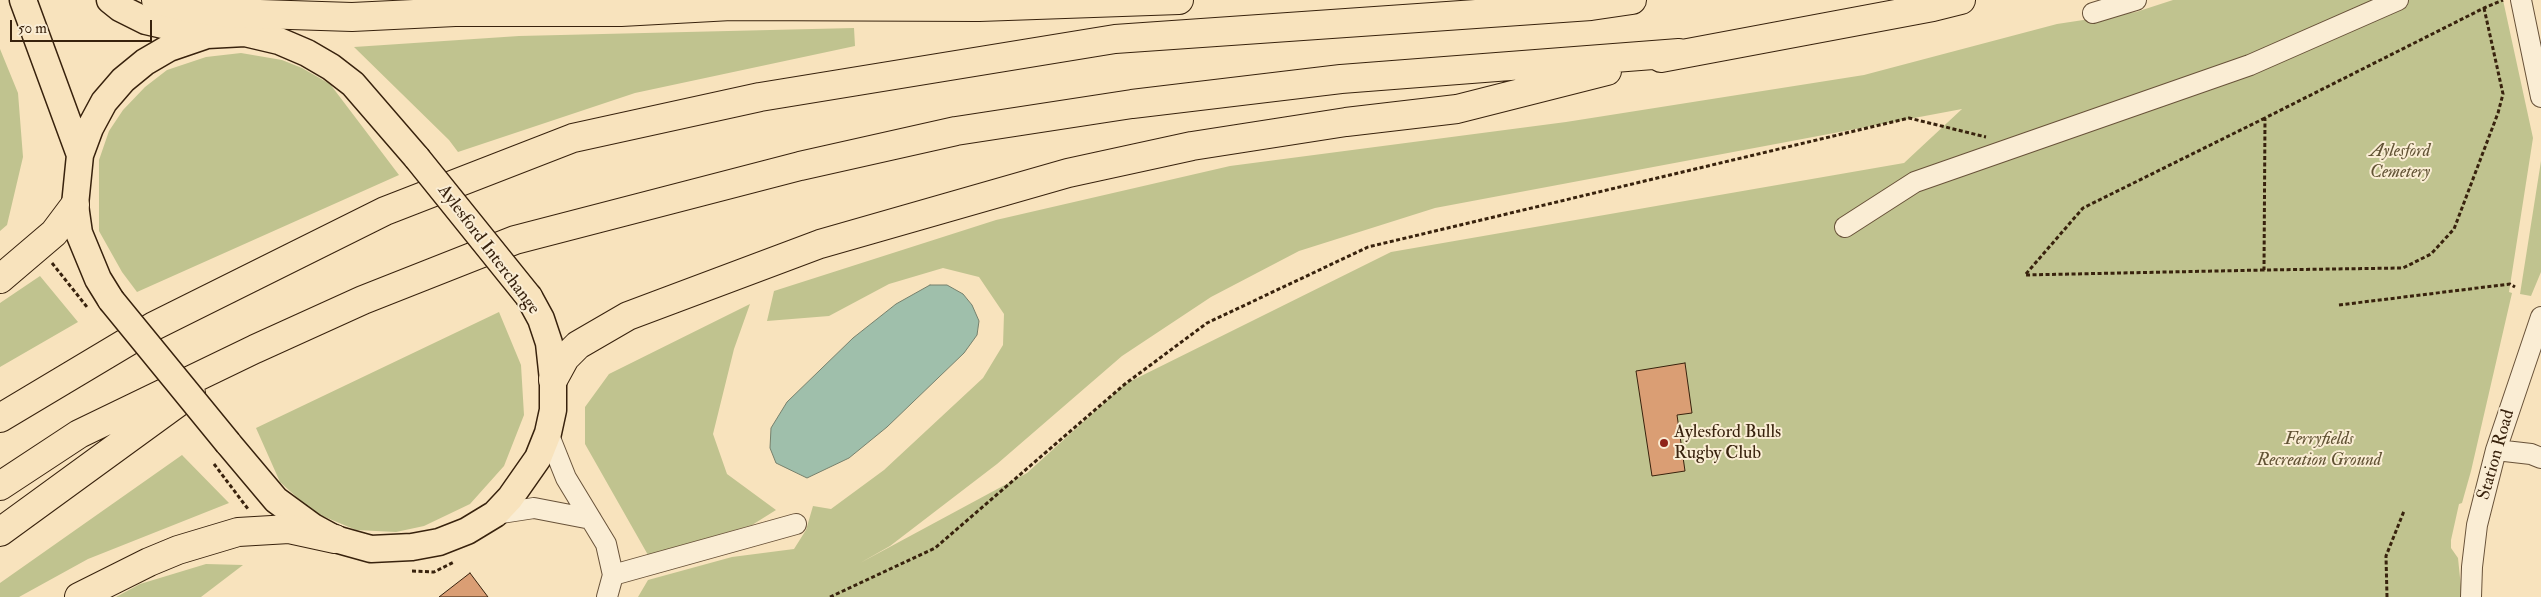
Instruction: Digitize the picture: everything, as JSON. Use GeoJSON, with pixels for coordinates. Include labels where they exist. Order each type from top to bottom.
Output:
{"type":"FeatureCollection","features":[{"type":"Feature","properties":{"kind":"highway"},"geometry":{"type":"LineString","coordinates":[[156,0],[188,8],[229,13],[352,17],[455,12],[621,12],[731,6],[979,7],[1178,0]]}},
{"type":"Feature","properties":{"kind":"highway"},"geometry":{"type":"LineString","coordinates":[[0,420],[31,398],[154,326],[385,211],[573,138],[760,96],[1115,39],[1591,6],[1632,0]]}},
{"type":"Feature","properties":{"kind":"highway"},"geometry":{"type":"LineString","coordinates":[[553,380],[565,358],[578,345],[628,316],[820,244],[1068,174],[1202,145],[1346,122],[1457,109],[1679,53],[1925,9],[1961,0]]}},
{"type":"Feature","properties":{"kind":"highway"},"geometry":{"type":"LineString","coordinates":[[244,33],[352,17]]}},
{"type":"Feature","properties":{"kind":"highway"},"geometry":{"type":"LineString","coordinates":[[0,486],[79,434],[240,356],[363,300],[516,240],[800,166],[956,131],[1132,104],[1340,79],[1679,53]]}},
{"type":"Feature","properties":{"kind":"highway"},"geometry":{"type":"LineString","coordinates":[[0,279],[54,233],[74,205]]}},
{"type":"Feature","properties":{"kind":"highway"},"geometry":{"type":"LineString","coordinates":[[0,532],[240,356]]}},
{"type":"Feature","properties":{"kind":"highway"},"geometry":{"type":"LineString","coordinates":[[79,597],[149,562],[178,550],[238,532],[289,529],[335,539]]}},
{"type":"Feature","properties":{"kind":"main road"},"geometry":{"type":"LineString","coordinates":[[23,0],[65,120],[80,155]]}},
{"type":"Feature","properties":{"kind":"main road"},"geometry":{"type":"LineString","coordinates":[[110,0],[120,8],[146,21],[207,35]]}},
{"type":"Feature","properties":{"kind":"main road","name":"Aylesford Interchange"},"geometry":{"type":"LineString","coordinates":[[244,33],[279,41],[307,53],[331,67],[353,84],[374,106],[529,297],[541,319],[549,342],[553,380],[553,410],[548,433],[538,458],[526,478],[495,514],[453,537],[439,542],[412,547],[371,549],[335,539],[313,528],[276,500],[228,444],[101,305],[79,233],[74,205],[80,155],[90,128],[104,102],[123,80],[144,62],[169,48],[207,35],[244,33]]}},
{"type":"Feature","properties":{"kind":"street"},"geometry":{"type":"LineString","coordinates":[[2093,13],[2136,0]]}},
{"type":"Feature","properties":{"kind":"street"},"geometry":{"type":"LineString","coordinates":[[1845,227],[1915,182],[2250,65],[2398,0]]}},
{"type":"Feature","properties":{"kind":"street"},"geometry":{"type":"LineString","coordinates":[[2520,0],[2541,97]]}},
{"type":"Feature","properties":{"kind":"street","name":"Station Road"},"geometry":{"type":"LineString","coordinates":[[2472,597],[2472,567],[2477,525],[2496,450],[2541,317]]}},
{"type":"Feature","properties":{"kind":"street"},"geometry":{"type":"LineString","coordinates":[[548,433],[566,478],[606,544],[613,575],[607,597]]}},
{"type":"Feature","properties":{"kind":"street"},"geometry":{"type":"LineString","coordinates":[[2496,450],[2531,454],[2541,458]]}},
{"type":"Feature","properties":{"kind":"street"},"geometry":{"type":"LineString","coordinates":[[495,514],[534,508],[591,519]]}},
{"type":"Feature","properties":{"kind":"street"},"geometry":{"type":"LineString","coordinates":[[613,575],[796,524]]}},
{"type":"Feature","properties":{"kind":"path"},"geometry":{"type":"LineString","coordinates":[[2484,8],[2503,94],[2498,114],[2454,229],[2431,254],[2403,268],[2025,275],[2083,208],[2484,8],[2503,0]]}},
{"type":"Feature","properties":{"kind":"path"},"geometry":{"type":"LineString","coordinates":[[830,597],[935,548],[1125,384],[1206,323],[1368,248],[1909,118],[2002,140],[2011,148]]}},
{"type":"Feature","properties":{"kind":"path"},"geometry":{"type":"LineString","coordinates":[[2264,270],[2265,118]]}},
{"type":"Feature","properties":{"kind":"path"},"geometry":{"type":"LineString","coordinates":[[48,258],[101,305]]}},
{"type":"Feature","properties":{"kind":"path"},"geometry":{"type":"LineString","coordinates":[[2339,305],[2510,284],[2515,287]]}},
{"type":"Feature","properties":{"kind":"path"},"geometry":{"type":"LineString","coordinates":[[2387,597],[2386,556],[2404,512]]}},
{"type":"Feature","properties":{"kind":"green space"},"geometry":{"type":"Polygon","coordinates":[[[2173,0],[2503,0],[2533,138],[2509,292],[2512,293],[2471,471],[2462,503],[2459,504],[2451,540],[2451,548],[2458,558],[2462,597],[638,597],[648,580],[732,557],[794,549],[806,530],[813,506],[831,509],[884,470],[983,378],[1003,345],[1004,314],[979,277],[943,268],[889,284],[829,316],[767,321],[774,291],[996,220],[1230,166],[1566,122],[1864,75],[2057,24],[2136,12],[2173,0]],[[1962,109],[1435,208],[1299,251],[1211,297],[1122,356],[997,464],[890,546],[860,563],[1027,473],[1125,384],[1391,252],[1904,163],[1962,109]]]}},
{"type":"Feature","properties":{"kind":"green space"},"geometry":{"type":"Polygon","coordinates":[[[854,28],[855,46],[635,93],[458,152],[449,140],[354,47],[519,36],[854,28]]]}},
{"type":"Feature","properties":{"kind":"green space"},"geometry":{"type":"Polygon","coordinates":[[[0,49],[18,93],[23,157],[7,225],[0,231],[0,49]]]}},
{"type":"Feature","properties":{"kind":"green space"},"geometry":{"type":"Polygon","coordinates":[[[241,53],[282,60],[302,68],[330,84],[399,175],[137,292],[122,272],[99,231],[99,160],[109,131],[123,110],[145,87],[167,70],[206,57],[241,53]]]}},
{"type":"Feature","properties":{"kind":"green space"},"geometry":{"type":"Polygon","coordinates":[[[2541,161],[2541,272],[2531,296],[2520,294],[2541,161]]]}},
{"type":"Feature","properties":{"kind":"green space"},"geometry":{"type":"Polygon","coordinates":[[[40,276],[78,322],[0,367],[0,303],[40,276]]]}},
{"type":"Feature","properties":{"kind":"green space"},"geometry":{"type":"Polygon","coordinates":[[[750,304],[734,349],[713,434],[727,474],[776,510],[752,525],[648,555],[585,444],[585,407],[609,374],[750,304]]]}},
{"type":"Feature","properties":{"kind":"green space"},"geometry":{"type":"Polygon","coordinates":[[[499,312],[521,365],[524,415],[504,466],[470,504],[424,526],[396,532],[356,530],[313,512],[280,482],[256,428],[499,312]]]}},
{"type":"Feature","properties":{"kind":"green space"},"geometry":{"type":"Polygon","coordinates":[[[182,455],[229,503],[88,559],[19,597],[0,597],[0,583],[182,455]]]}},
{"type":"Feature","properties":{"kind":"green space"},"geometry":{"type":"Polygon","coordinates":[[[206,564],[243,565],[201,597],[116,597],[140,584],[206,564]]]}},
{"type":"Feature","properties":{"kind":"shaded area"},"geometry":{"type":"Polygon","coordinates":[[[930,285],[947,285],[963,294],[972,305],[979,321],[977,335],[964,353],[887,427],[849,458],[807,478],[776,463],[770,448],[771,428],[787,402],[853,338],[896,304],[930,285]]]}},
{"type":"Feature","properties":{"kind":"building","name":"Aylesford Bulls Rugby Club"},"geometry":{"type":"Polygon","coordinates":[[[1685,363],[1692,413],[1677,415],[1685,471],[1652,476],[1636,371],[1685,363]]]}},
{"type":"Feature","properties":{"kind":"building"},"geometry":{"type":"Polygon","coordinates":[[[470,573],[488,597],[439,597],[470,573]]]}},
{"type":"Feature","properties":{"kind":"place","name":"Aylesford Bulls Rugby Club"},"geometry":{"type":"Point","coordinates":[1664,443]}},
{"type":"Feature","properties":{"kind":"park label","name":"Aylesford Cemetery"},"geometry":{"type":"Point","coordinates":[2400,162]}},
{"type":"Feature","properties":{"kind":"park label","name":"Ferryfields Recreation Ground"},"geometry":{"type":"Point","coordinates":[2319,450]}}]}
